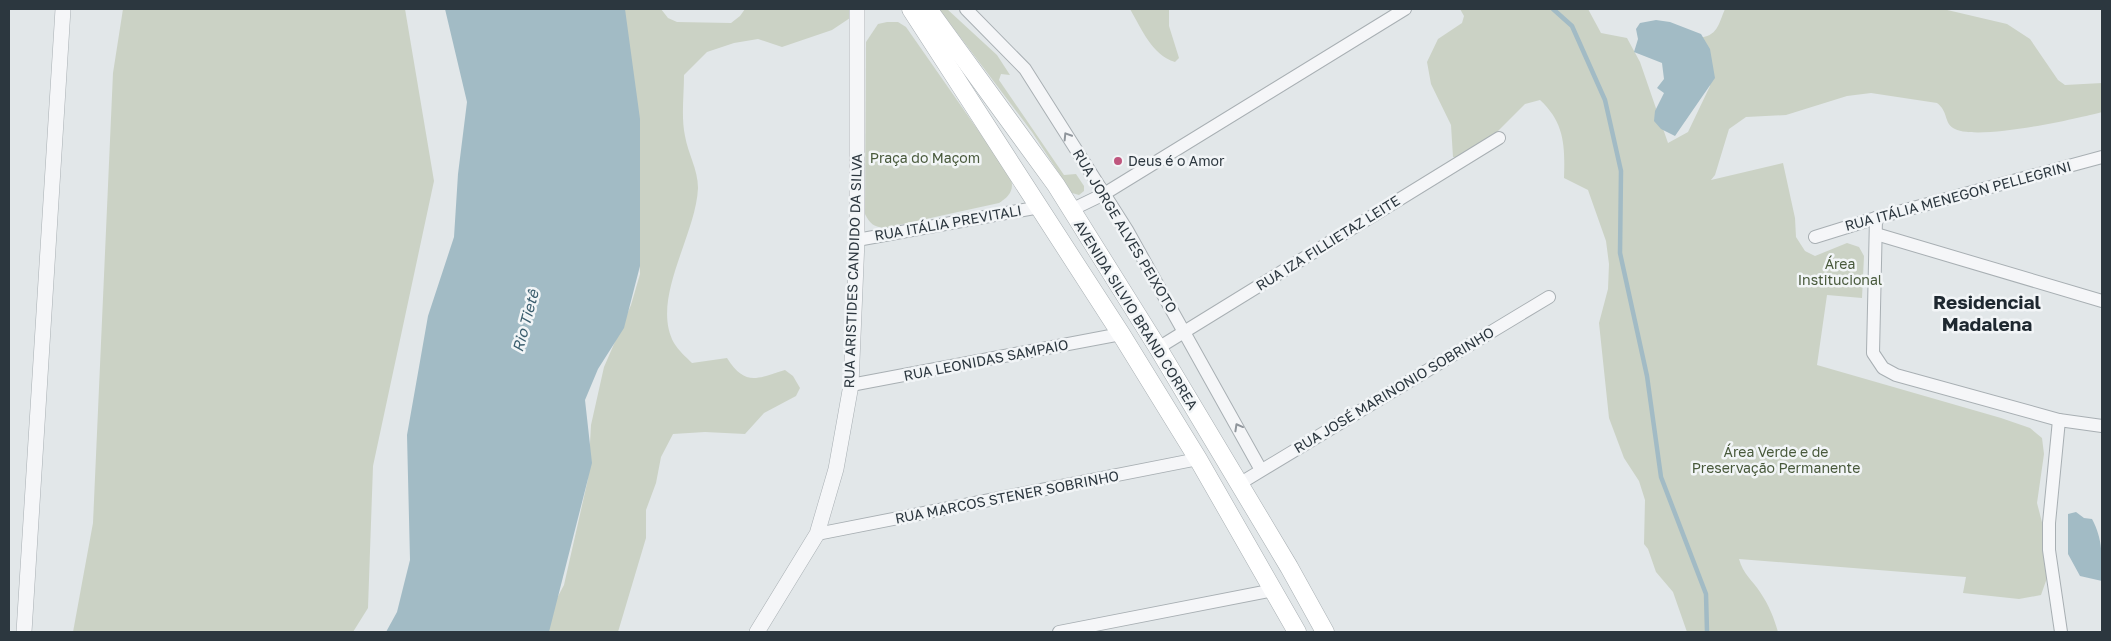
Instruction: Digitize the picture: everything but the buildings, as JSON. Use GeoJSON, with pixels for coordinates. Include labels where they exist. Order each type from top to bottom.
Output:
{"type":"FeatureCollection","features":[{"type":"Feature","properties":{"kind":"main road","name":"AVENIDA SILVIO BRAND CORREA"},"geometry":{"type":"LineString","coordinates":[[911,9],[1121,334],[1198,459],[1297,632]]}},
{"type":"Feature","properties":{"kind":"main road","name":"AVENIDA SILVIO BRAND CORREA"},"geometry":{"type":"LineString","coordinates":[[928,9],[1056,185],[1158,348],[1325,632]]}},
{"type":"Feature","properties":{"kind":"street"},"geometry":{"type":"LineString","coordinates":[[24,632],[64,9]]}},
{"type":"Feature","properties":{"kind":"street","name":"RUA JORGE ALVES PEIXOTO"},"geometry":{"type":"LineString","coordinates":[[966,9],[1025,70],[1127,230],[1262,470]]}},
{"type":"Feature","properties":{"kind":"street"},"geometry":{"type":"LineString","coordinates":[[1071,210],[1104,194],[1405,9]]}},
{"type":"Feature","properties":{"kind":"street","name":"RUA ARISTIDES CANDIDO DA SILVA"},"geometry":{"type":"LineString","coordinates":[[758,632],[817,534],[836,468],[851,386],[857,240],[861,10]]}},
{"type":"Feature","properties":{"kind":"street","name":"RUA IZA FILLIETAZ LEITE"},"geometry":{"type":"LineString","coordinates":[[1158,348],[1499,138]]}},
{"type":"Feature","properties":{"kind":"street","name":"RUA ITÁLIA MENEGON PELLEGRINI"},"geometry":{"type":"LineString","coordinates":[[1815,237],[1876,218],[2102,157]]}},
{"type":"Feature","properties":{"kind":"street","name":"RUA ITÁLIA PREVITALI"},"geometry":{"type":"LineString","coordinates":[[857,240],[1040,207]]}},
{"type":"Feature","properties":{"kind":"street"},"geometry":{"type":"LineString","coordinates":[[1876,218],[1873,354],[1883,368],[1896,375],[2059,420],[2102,426]]}},
{"type":"Feature","properties":{"kind":"street"},"geometry":{"type":"LineString","coordinates":[[1876,234],[2102,301]]}},
{"type":"Feature","properties":{"kind":"street","name":"RUA JOSÉ MARINONIO SOBRINHO"},"geometry":{"type":"LineString","coordinates":[[1239,484],[1549,297]]}},
{"type":"Feature","properties":{"kind":"street","name":"RUA LEONIDAS SAMPAIO"},"geometry":{"type":"LineString","coordinates":[[851,386],[1121,334]]}},
{"type":"Feature","properties":{"kind":"street"},"geometry":{"type":"LineString","coordinates":[[2059,420],[2049,523],[2049,550],[2061,632]]}},
{"type":"Feature","properties":{"kind":"street","name":"RUA MARCOS STENER SOBRINHO"},"geometry":{"type":"LineString","coordinates":[[817,534],[1198,459]]}},
{"type":"Feature","properties":{"kind":"street"},"geometry":{"type":"LineString","coordinates":[[1059,632],[1274,590]]}},
{"type":"Feature","properties":{"kind":"green space"},"geometry":{"type":"Polygon","coordinates":[[[123,9],[405,9],[434,181],[373,466],[368,608],[353,632],[73,632],[93,523],[113,73],[123,9]]]}},
{"type":"Feature","properties":{"kind":"green space"},"geometry":{"type":"Polygon","coordinates":[[[622,9],[661,9],[668,18],[677,22],[731,23],[745,9],[857,9],[859,12],[832,30],[782,47],[758,39],[734,43],[707,52],[684,75],[684,129],[686,143],[698,181],[698,188],[695,207],[676,267],[667,307],[668,326],[674,343],[692,363],[727,358],[740,373],[752,378],[759,378],[785,370],[793,376],[800,388],[796,396],[764,413],[745,434],[705,432],[673,434],[661,457],[656,483],[646,510],[646,538],[618,632],[539,632],[564,585],[588,479],[591,425],[604,367],[631,305],[640,274],[637,161],[622,9]]]}},
{"type":"Feature","properties":{"kind":"green space"},"geometry":{"type":"Polygon","coordinates":[[[939,9],[947,9],[997,55],[1010,75],[1001,74],[999,80],[1064,175],[1076,174],[1084,186],[1084,191],[1079,195],[1072,193],[1032,132],[939,9]]]}},
{"type":"Feature","properties":{"kind":"green space"},"geometry":{"type":"Polygon","coordinates":[[[1130,9],[1169,9],[1169,26],[1179,58],[1175,62],[1160,53],[1148,40],[1130,9]]]}},
{"type":"Feature","properties":{"kind":"green space"},"geometry":{"type":"Polygon","coordinates":[[[1460,9],[1588,9],[1601,33],[1627,38],[1640,62],[1668,143],[1688,132],[1710,86],[1707,63],[1698,38],[1710,35],[1716,29],[1725,9],[1943,9],[2007,24],[2030,39],[2058,80],[2065,85],[2102,83],[2102,112],[2049,124],[2003,131],[1964,132],[1950,126],[1943,109],[1937,103],[1871,93],[1847,96],[1786,115],[1746,117],[1729,129],[1715,175],[1711,180],[1783,163],[1795,218],[1796,237],[1805,251],[1815,256],[1847,243],[1859,247],[1864,256],[1862,298],[1827,295],[1817,365],[2001,418],[2030,428],[2042,438],[2044,454],[2037,503],[2044,530],[2047,578],[2041,595],[2019,599],[1963,593],[1966,577],[1739,559],[1746,573],[1766,602],[1778,632],[1687,632],[1673,592],[1656,572],[1648,549],[1644,544],[1645,500],[1639,481],[1624,458],[1609,418],[1599,323],[1608,289],[1609,264],[1606,241],[1588,190],[1564,178],[1562,136],[1554,118],[1540,100],[1525,104],[1480,149],[1461,158],[1453,157],[1451,125],[1431,84],[1427,62],[1438,39],[1462,23],[1464,16],[1460,9]]]}},
{"type":"Feature","properties":{"kind":"green space","name":"Praça do Maçom"},"geometry":{"type":"Polygon","coordinates":[[[898,22],[906,27],[1010,176],[1012,188],[1006,198],[999,203],[885,228],[871,223],[865,214],[866,42],[878,24],[898,22]]]}},
{"type":"Feature","properties":{"kind":"water","name":"Rio Tietê"},"geometry":{"type":"Polygon","coordinates":[[[445,9],[625,9],[640,119],[640,266],[624,328],[598,369],[585,400],[592,463],[549,632],[386,632],[397,612],[410,560],[407,435],[428,316],[454,237],[458,174],[467,102],[445,9]]]}},
{"type":"Feature","properties":{"kind":"water"},"geometry":{"type":"Polygon","coordinates":[[[1656,20],[1670,22],[1701,34],[1710,49],[1715,78],[1675,136],[1661,129],[1654,121],[1655,111],[1664,93],[1657,88],[1664,79],[1662,63],[1634,52],[1638,39],[1636,29],[1640,23],[1656,20]]]}},
{"type":"Feature","properties":{"kind":"water"},"geometry":{"type":"Polygon","coordinates":[[[2076,512],[2084,518],[2092,519],[2096,526],[2101,549],[2102,581],[2080,576],[2068,554],[2068,514],[2076,512]]]}},
{"type":"Feature","properties":{"kind":"waterway"},"geometry":{"type":"LineString","coordinates":[[1553,9],[1572,26],[1605,100],[1621,171],[1620,253],[1647,376],[1661,477],[1706,594],[1707,632]]}},
{"type":"Feature","properties":{"kind":"place","name":"Deus é o Amor"},"geometry":{"type":"Point","coordinates":[1118,161]}},
{"type":"Feature","properties":{"kind":"district","name":"Residencial Madalena"},"geometry":{"type":"Point","coordinates":[1987,313]}},
{"type":"Feature","properties":{"kind":"park label","name":"Área Institucional"},"geometry":{"type":"Point","coordinates":[1840,272]}},
{"type":"Feature","properties":{"kind":"park label","name":"Área Verde e de Preservação Permanente"},"geometry":{"type":"Point","coordinates":[1776,460]}}]}
